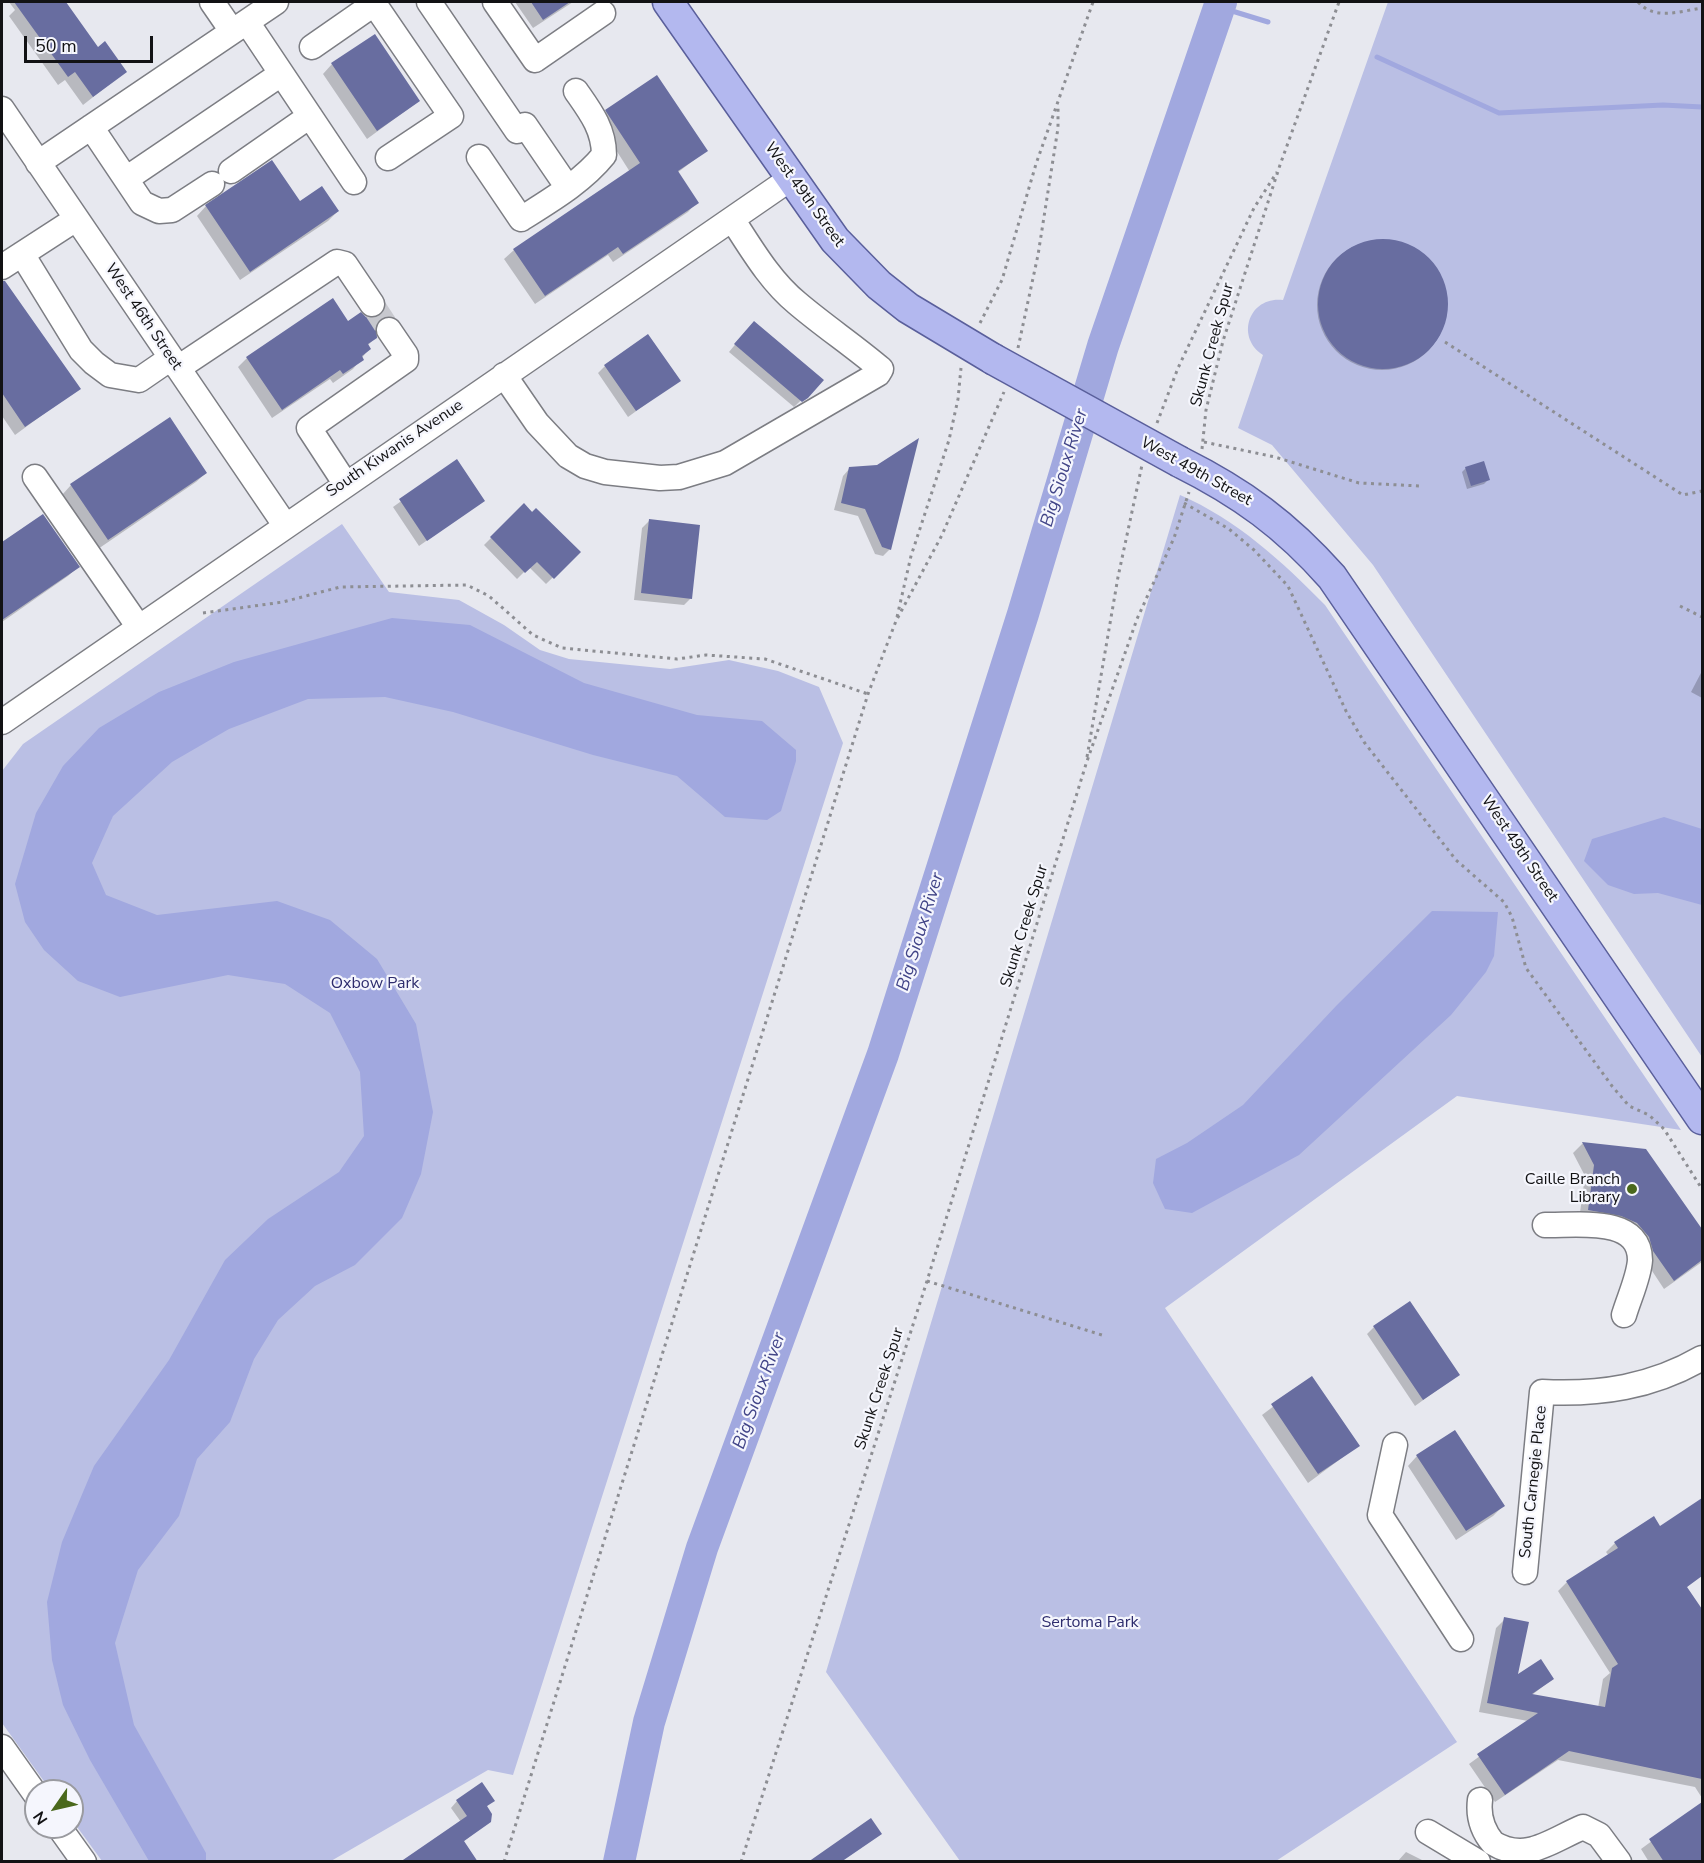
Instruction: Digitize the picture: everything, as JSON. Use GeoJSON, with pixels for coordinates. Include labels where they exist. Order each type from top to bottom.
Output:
{"type":"FeatureCollection","features":[{"type":"Feature","properties":{"kind":"main road","name":"West 49th Street"},"geometry":{"type":"LineString","coordinates":[[668,2],[835,240],[879,285],[908,308],[1236,491],[1287,530],[1332,577],[1702,1119]]}},
{"type":"Feature","properties":{"kind":"street"},"geometry":{"type":"LineString","coordinates":[[212,2],[239,26],[281,74],[354,182]]}},
{"type":"Feature","properties":{"kind":"street"},"geometry":{"type":"LineString","coordinates":[[39,163],[276,2]]}},
{"type":"Feature","properties":{"kind":"street"},"geometry":{"type":"LineString","coordinates":[[429,2],[568,188]]}},
{"type":"Feature","properties":{"kind":"street"},"geometry":{"type":"LineString","coordinates":[[495,2],[535,60],[603,13]]}},
{"type":"Feature","properties":{"kind":"street"},"geometry":{"type":"LineString","coordinates":[[312,47],[374,3],[451,116],[388,158]]}},
{"type":"Feature","properties":{"kind":"street"},"geometry":{"type":"LineString","coordinates":[[126,179],[281,74]]}},
{"type":"Feature","properties":{"kind":"street"},"geometry":{"type":"LineString","coordinates":[[479,157],[521,219],[568,188],[591,172],[604,155],[604,140],[599,126],[576,91]]}},
{"type":"Feature","properties":{"kind":"street","name":"West 46th Street"},"geometry":{"type":"LineString","coordinates":[[2,109],[285,525]]}},
{"type":"Feature","properties":{"kind":"street"},"geometry":{"type":"LineString","coordinates":[[91,127],[142,203],[159,211],[172,210],[310,116]]}},
{"type":"Feature","properties":{"kind":"street","name":"South Kiwanis Avenue"},"geometry":{"type":"LineString","coordinates":[[5,712],[138,626],[790,179]]}},
{"type":"Feature","properties":{"kind":"street"},"geometry":{"type":"LineString","coordinates":[[2,267],[76,219]]}},
{"type":"Feature","properties":{"kind":"street"},"geometry":{"type":"LineString","coordinates":[[504,375],[551,441],[585,466],[605,472],[660,478],[679,477],[725,463],[878,374],[881,369],[847,339],[796,302],[761,263],[732,219]]}},
{"type":"Feature","properties":{"kind":"street"},"geometry":{"type":"LineString","coordinates":[[22,254],[81,350],[110,375],[139,380],[175,363],[337,262],[345,264],[372,304]]}},
{"type":"Feature","properties":{"kind":"street"},"geometry":{"type":"LineString","coordinates":[[345,483],[309,428],[406,360],[406,355],[389,330]]}},
{"type":"Feature","properties":{"kind":"street"},"geometry":{"type":"LineString","coordinates":[[35,477],[138,626]]}},
{"type":"Feature","properties":{"kind":"street"},"geometry":{"type":"LineString","coordinates":[[1545,1225],[1614,1226],[1627,1233],[1637,1246],[1640,1261],[1624,1315]]}},
{"type":"Feature","properties":{"kind":"street","name":"South Carnegie Place"},"geometry":{"type":"LineString","coordinates":[[1525,1572],[1542,1392],[1592,1392],[1623,1389],[1669,1376],[1702,1358]]}},
{"type":"Feature","properties":{"kind":"street"},"geometry":{"type":"LineString","coordinates":[[1395,1445],[1380,1515],[1461,1639]]}},
{"type":"Feature","properties":{"kind":"street"},"geometry":{"type":"LineString","coordinates":[[2,1747],[25,1779]]}},
{"type":"Feature","properties":{"kind":"street"},"geometry":{"type":"LineString","coordinates":[[1480,1800],[1481,1822],[1491,1841],[1511,1858],[1520,1860],[1533,1857],[1583,1827],[1599,1835],[1619,1862]]}},
{"type":"Feature","properties":{"kind":"street"},"geometry":{"type":"LineString","coordinates":[[1428,1832],[1478,1862]]}},
{"type":"Feature","properties":{"kind":"street"},"geometry":{"type":"LineString","coordinates":[[68,1839],[84,1862]]}},
{"type":"Feature","properties":{"kind":"path"},"geometry":{"type":"LineString","coordinates":[[992,354],[1002,280],[1036,165],[1093,2]]}},
{"type":"Feature","properties":{"kind":"path","name":"Skunk Creek Spur"},"geometry":{"type":"LineString","coordinates":[[741,1862],[927,1281],[1086,764],[1137,619],[1174,538],[1185,503],[1189,466],[1204,442],[1206,410],[1223,340],[1281,165],[1339,2]]}},
{"type":"Feature","properties":{"kind":"path"},"geometry":{"type":"LineString","coordinates":[[1638,2],[1645,9],[1658,14],[1702,8]]}},
{"type":"Feature","properties":{"kind":"path"},"geometry":{"type":"LineString","coordinates":[[896,621],[911,556],[949,440],[958,399],[960,372],[992,354],[1038,255],[1058,128],[1058,105]]}},
{"type":"Feature","properties":{"kind":"path"},"geometry":{"type":"LineString","coordinates":[[1445,342],[1683,495],[1702,491]]}},
{"type":"Feature","properties":{"kind":"path"},"geometry":{"type":"LineString","coordinates":[[504,1862],[868,693],[896,621],[942,535],[1006,388]]}},
{"type":"Feature","properties":{"kind":"path"},"geometry":{"type":"LineString","coordinates":[[1204,442],[1275,457],[1359,483],[1420,486]]}},
{"type":"Feature","properties":{"kind":"path"},"geometry":{"type":"LineString","coordinates":[[1185,503],[1229,529],[1254,550],[1288,586],[1346,711],[1364,742],[1456,860],[1503,902],[1512,917],[1526,968],[1629,1106],[1648,1115],[1664,1129],[1702,1189]]}},
{"type":"Feature","properties":{"kind":"path"},"geometry":{"type":"LineString","coordinates":[[203,613],[283,602],[340,587],[467,585],[489,596],[533,635],[562,648],[676,659],[706,656],[765,658],[868,693]]}},
{"type":"Feature","properties":{"kind":"path"},"geometry":{"type":"LineString","coordinates":[[1680,606],[1702,617]]}},
{"type":"Feature","properties":{"kind":"path"},"geometry":{"type":"LineString","coordinates":[[927,1281],[1102,1335]]}},
{"type":"Feature","properties":{"kind":"green space"},"geometry":{"type":"Polygon","coordinates":[[[1388,2],[1702,2],[1702,1057],[1373,565],[1272,445],[1238,428],[1263,355],[1254,347],[1250,338],[1248,329],[1250,319],[1254,311],[1262,304],[1271,300],[1283,300],[1388,2]]]}},
{"type":"Feature","properties":{"kind":"green space","name":"Sertoma Park"},"geometry":{"type":"Polygon","coordinates":[[[1180,495],[1220,516],[1258,543],[1325,605],[1681,1130],[1457,1096],[1165,1308],[1457,1742],[1276,1861],[960,1861],[826,1672],[1180,495]]]}},
{"type":"Feature","properties":{"kind":"green space","name":"Oxbow Park"},"geometry":{"type":"Polygon","coordinates":[[[342,524],[389,592],[459,600],[504,625],[540,650],[569,659],[670,669],[729,660],[778,671],[819,687],[843,743],[513,1775],[488,1770],[331,1861],[102,1861],[84,1836],[84,1779],[42,1779],[2,1723],[2,771],[23,744],[342,524]]]}},
{"type":"Feature","properties":{"kind":"shaded area"},"geometry":{"type":"Polygon","coordinates":[[[392,618],[470,625],[584,683],[697,715],[762,721],[796,750],[796,761],[781,811],[767,820],[725,817],[677,776],[593,755],[453,712],[385,697],[308,699],[229,729],[172,762],[113,816],[92,863],[106,895],[157,915],[277,901],[330,920],[377,959],[416,1024],[433,1112],[421,1174],[402,1218],[355,1265],[315,1286],[278,1320],[254,1359],[230,1422],[197,1459],[179,1516],[138,1570],[115,1643],[134,1725],[206,1853],[206,1861],[149,1861],[90,1760],[63,1705],[52,1660],[47,1602],[62,1542],[94,1466],[169,1360],[225,1260],[268,1219],[339,1172],[364,1136],[360,1072],[330,1013],[285,984],[228,975],[120,997],[78,981],[44,950],[25,922],[15,884],[36,813],[63,766],[99,728],[159,692],[234,662],[392,618]]]}},
{"type":"Feature","properties":{"kind":"shaded area"},"geometry":{"type":"Polygon","coordinates":[[[1664,817],[1702,829],[1702,905],[1658,893],[1634,894],[1608,885],[1584,861],[1592,839],[1664,817]]]}},
{"type":"Feature","properties":{"kind":"shaded area"},"geometry":{"type":"Polygon","coordinates":[[[1432,911],[1498,912],[1494,956],[1486,972],[1451,1015],[1299,1155],[1192,1213],[1165,1209],[1153,1183],[1156,1159],[1187,1143],[1243,1105],[1337,1005],[1432,911]]]}},
{"type":"Feature","properties":{"kind":"building"},"geometry":{"type":"Polygon","coordinates":[[[14,2],[66,2],[98,47],[105,41],[127,72],[93,97],[75,72],[68,77],[14,2]]]}},
{"type":"Feature","properties":{"kind":"building"},"geometry":{"type":"Polygon","coordinates":[[[531,2],[570,2],[543,20],[531,2]]]}},
{"type":"Feature","properties":{"kind":"building"},"geometry":{"type":"Polygon","coordinates":[[[375,34],[420,101],[377,131],[331,63],[375,34]]]}},
{"type":"Feature","properties":{"kind":"building"},"geometry":{"type":"Polygon","coordinates":[[[657,75],[708,151],[678,171],[699,203],[623,254],[618,247],[545,296],[513,249],[640,163],[605,110],[657,75]]]}},
{"type":"Feature","properties":{"kind":"building"},"geometry":{"type":"Polygon","coordinates":[[[272,160],[300,201],[322,186],[339,211],[250,272],[205,205],[272,160]]]}},
{"type":"Feature","properties":{"kind":"building"},"geometry":{"type":"Polygon","coordinates":[[[1383,239],[1408,244],[1429,258],[1443,279],[1448,304],[1443,329],[1429,350],[1408,364],[1383,369],[1358,364],[1337,350],[1323,329],[1318,304],[1323,279],[1337,258],[1358,244],[1383,239]]]}},
{"type":"Feature","properties":{"kind":"building"},"geometry":{"type":"Polygon","coordinates":[[[2,281],[5,281],[81,389],[25,427],[2,393],[2,281]]]}},
{"type":"Feature","properties":{"kind":"building"},"geometry":{"type":"Polygon","coordinates":[[[333,298],[348,321],[361,312],[366,317],[379,316],[386,306],[393,317],[382,318],[376,323],[377,338],[368,344],[371,349],[362,356],[364,360],[343,374],[340,370],[282,410],[246,357],[333,298]]]}},
{"type":"Feature","properties":{"kind":"building"},"geometry":{"type":"Polygon","coordinates":[[[754,321],[824,380],[802,402],[734,344],[754,321]]]}},
{"type":"Feature","properties":{"kind":"building"},"geometry":{"type":"Polygon","coordinates":[[[648,334],[681,381],[636,411],[604,365],[648,334]]]}},
{"type":"Feature","properties":{"kind":"building"},"geometry":{"type":"Polygon","coordinates":[[[170,417],[207,473],[108,540],[70,484],[170,417]]]}},
{"type":"Feature","properties":{"kind":"building"},"geometry":{"type":"Polygon","coordinates":[[[919,438],[891,550],[882,547],[865,509],[841,503],[849,467],[877,465],[919,438]]]}},
{"type":"Feature","properties":{"kind":"building"},"geometry":{"type":"Polygon","coordinates":[[[457,459],[485,501],[427,541],[399,499],[457,459]]]}},
{"type":"Feature","properties":{"kind":"building"},"geometry":{"type":"Polygon","coordinates":[[[1484,461],[1490,480],[1471,486],[1465,467],[1484,461]]]}},
{"type":"Feature","properties":{"kind":"building"},"geometry":{"type":"Polygon","coordinates":[[[524,503],[532,512],[536,508],[581,552],[554,579],[537,562],[525,573],[490,537],[524,503]]]}},
{"type":"Feature","properties":{"kind":"building"},"geometry":{"type":"Polygon","coordinates":[[[43,514],[80,567],[2,620],[2,542],[43,514]]]}},
{"type":"Feature","properties":{"kind":"building"},"geometry":{"type":"Polygon","coordinates":[[[649,519],[700,525],[692,599],[641,593],[649,519]]]}},
{"type":"Feature","properties":{"kind":"building","name":"Caille Branch Library"},"geometry":{"type":"Polygon","coordinates":[[[1582,1142],[1646,1149],[1702,1229],[1702,1260],[1674,1281],[1653,1251],[1649,1237],[1637,1223],[1621,1216],[1588,1210],[1594,1165],[1582,1142]]]}},
{"type":"Feature","properties":{"kind":"building"},"geometry":{"type":"Polygon","coordinates":[[[1410,1301],[1460,1375],[1423,1400],[1373,1326],[1410,1301]]]}},
{"type":"Feature","properties":{"kind":"building"},"geometry":{"type":"Polygon","coordinates":[[[1312,1376],[1360,1446],[1318,1474],[1271,1404],[1312,1376]]]}},
{"type":"Feature","properties":{"kind":"building"},"geometry":{"type":"Polygon","coordinates":[[[1455,1430],[1505,1506],[1466,1531],[1416,1455],[1455,1430]]]}},
{"type":"Feature","properties":{"kind":"building"},"geometry":{"type":"Polygon","coordinates":[[[1702,1498],[1702,1576],[1687,1587],[1702,1609],[1702,1779],[1569,1751],[1505,1795],[1477,1754],[1538,1713],[1487,1703],[1504,1617],[1529,1622],[1518,1674],[1541,1659],[1554,1679],[1532,1694],[1605,1707],[1612,1668],[1618,1664],[1566,1581],[1618,1548],[1614,1542],[1654,1516],[1660,1526],[1702,1498]]]}},
{"type":"Feature","properties":{"kind":"building"},"geometry":{"type":"Polygon","coordinates":[[[482,1782],[495,1801],[487,1806],[492,1814],[491,1822],[464,1841],[478,1862],[400,1862],[467,1816],[456,1800],[482,1782]]]}},
{"type":"Feature","properties":{"kind":"building"},"geometry":{"type":"Polygon","coordinates":[[[1702,1802],[1702,1862],[1664,1862],[1649,1839],[1702,1802]]]}},
{"type":"Feature","properties":{"kind":"building"},"geometry":{"type":"Polygon","coordinates":[[[871,1818],[882,1834],[841,1862],[808,1862],[871,1818]]]}},
{"type":"Feature","properties":{"kind":"waterway","name":"Big Sioux River"},"geometry":{"type":"LineString","coordinates":[[619,1862],[649,1722],[702,1548],[883,1054],[1023,614],[1103,346],[1221,2]]}},
{"type":"Feature","properties":{"kind":"waterway"},"geometry":{"type":"LineString","coordinates":[[1219,7],[1268,22]]}},
{"type":"Feature","properties":{"kind":"waterway"},"geometry":{"type":"LineString","coordinates":[[1377,57],[1499,113],[1663,105],[1702,107]]}},
{"type":"Feature","properties":{"kind":"tunnel"},"geometry":{"type":"LineString","coordinates":[[372,304],[389,330]]}},
{"type":"Feature","properties":{"kind":"place","name":"Caille Branch Library"},"geometry":{"type":"Point","coordinates":[1632,1189]}}]}
